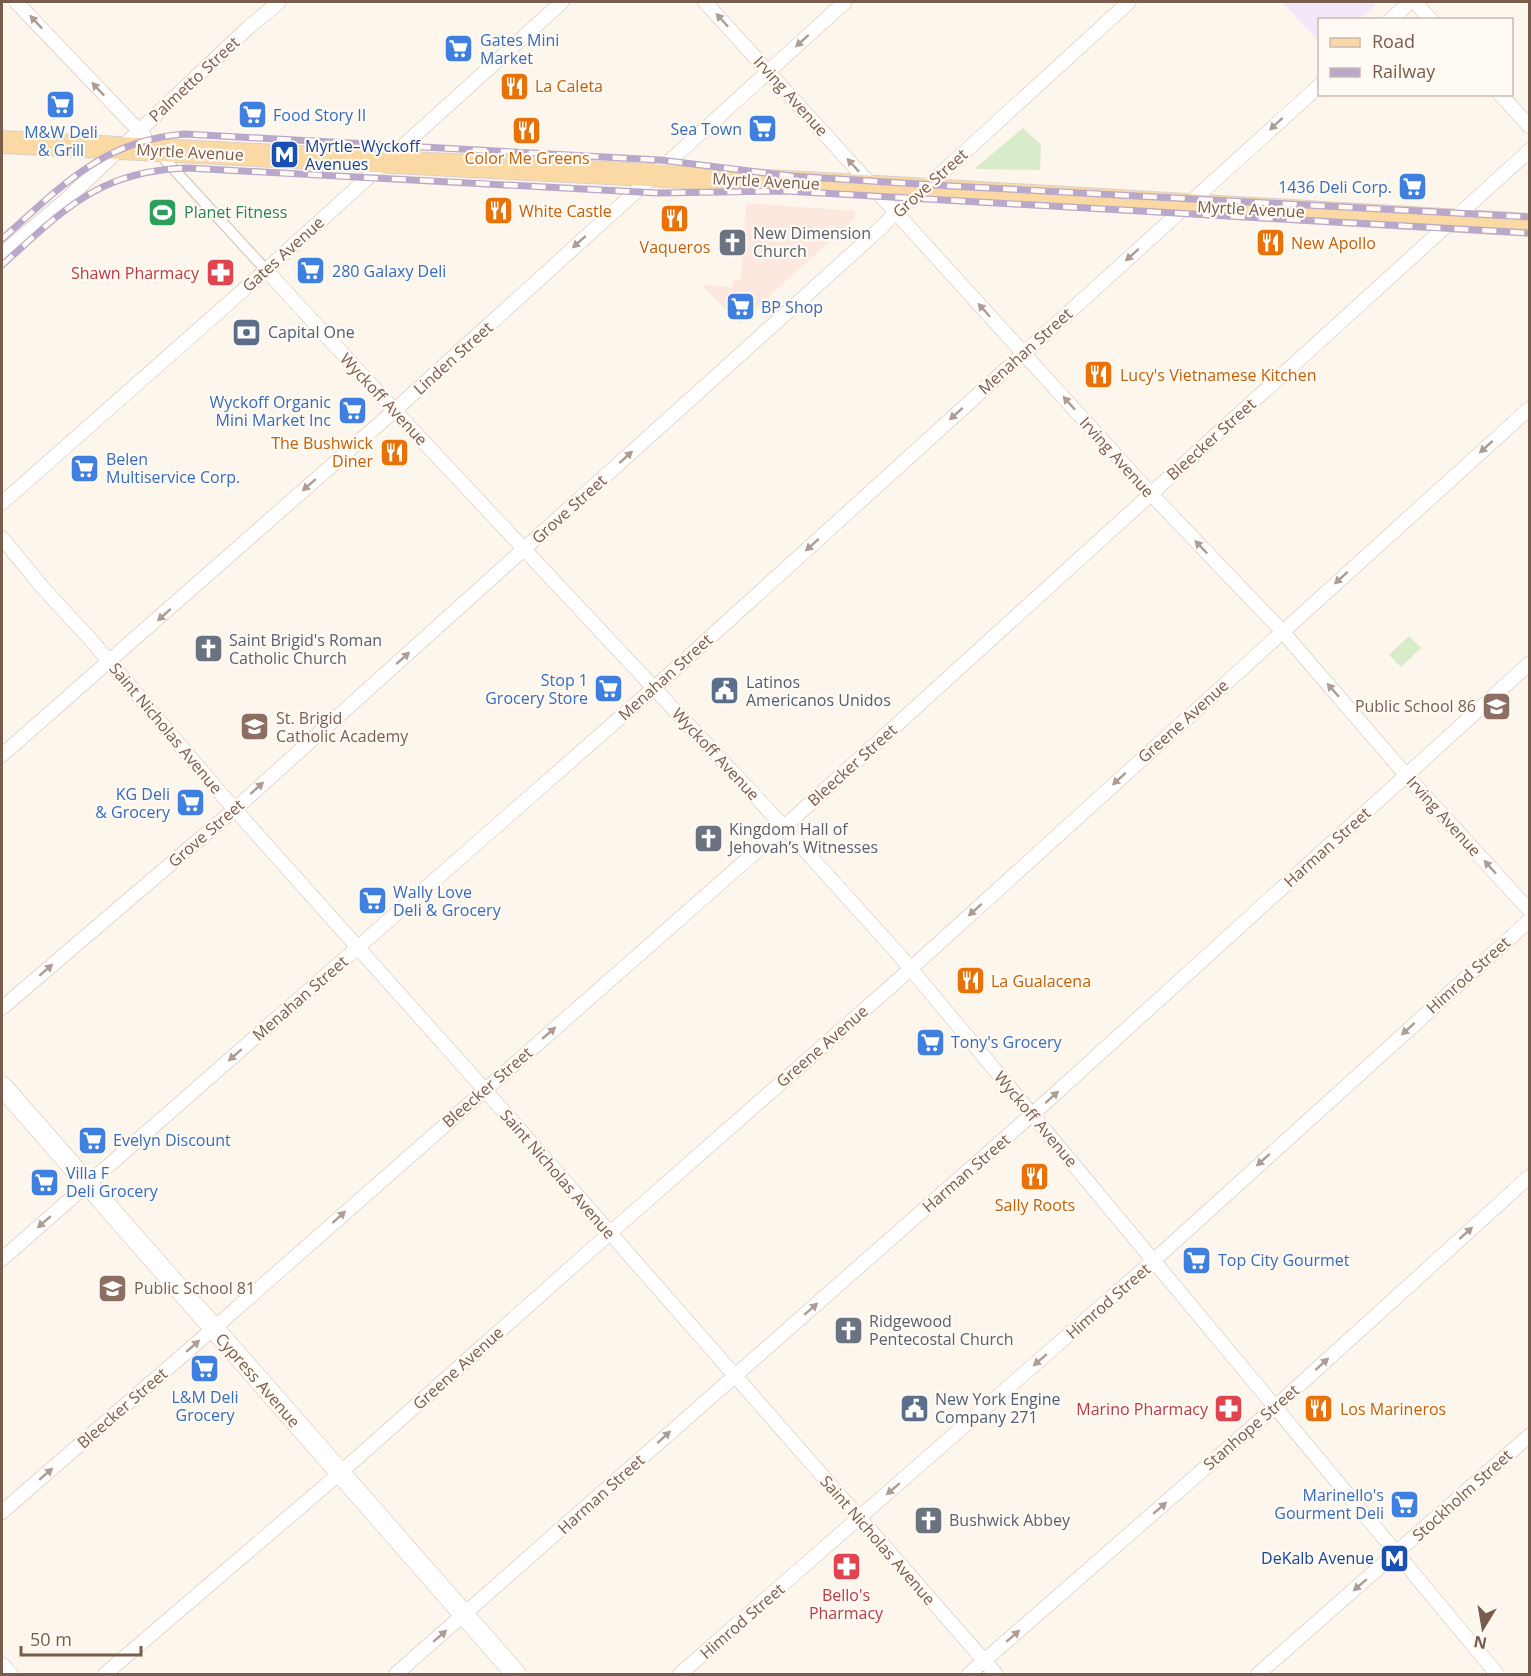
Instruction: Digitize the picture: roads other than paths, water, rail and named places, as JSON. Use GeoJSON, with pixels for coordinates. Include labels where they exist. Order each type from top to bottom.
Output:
{"type":"FeatureCollection","features":[{"type":"Feature","properties":{"kind":"main road","name":"Myrtle Avenue"},"geometry":{"type":"LineString","coordinates":[[2,142],[872,186],[1530,225]]}},
{"type":"Feature","properties":{"kind":"main road","name":"Cypress Avenue"},"geometry":{"type":"LineString","coordinates":[[2,1086],[516,1674]]}},
{"type":"Feature","properties":{"kind":"street","name":"Wyckoff Avenue"},"geometry":{"type":"LineString","coordinates":[[16,2],[139,131],[395,410],[784,827],[911,968],[1497,1674]]}},
{"type":"Feature","properties":{"kind":"street","name":"Palmetto Street"},"geometry":{"type":"LineString","coordinates":[[2,254],[68,198],[279,2]]}},
{"type":"Feature","properties":{"kind":"street","name":"Gates Avenue"},"geometry":{"type":"LineString","coordinates":[[2,503],[266,270],[562,2]]}},
{"type":"Feature","properties":{"kind":"street","name":"Irving Avenue"},"geometry":{"type":"LineString","coordinates":[[705,2],[1151,494],[1282,631],[1406,775],[1530,911]]}},
{"type":"Feature","properties":{"kind":"street","name":"Linden Street"},"geometry":{"type":"LineString","coordinates":[[2,755],[395,410],[845,2]]}},
{"type":"Feature","properties":{"kind":"street","name":"Grove Street"},"geometry":{"type":"LineString","coordinates":[[2,1008],[235,809],[1129,2]]}},
{"type":"Feature","properties":{"kind":"street"},"geometry":{"type":"LineString","coordinates":[[1392,18],[1410,2]]}},
{"type":"Feature","properties":{"kind":"street"},"geometry":{"type":"LineString","coordinates":[[1415,2],[1429,18]]}},
{"type":"Feature","properties":{"kind":"street","name":"Menahan Street"},"geometry":{"type":"LineString","coordinates":[[2,1259],[654,688],[1318,87]]}},
{"type":"Feature","properties":{"kind":"street"},"geometry":{"type":"LineString","coordinates":[[1502,96],[1530,127]]}},
{"type":"Feature","properties":{"kind":"street","name":"Bleecker Street"},"geometry":{"type":"LineString","coordinates":[[2,1512],[784,827],[1530,150]]}},
{"type":"Feature","properties":{"kind":"street","name":"Greene Avenue"},"geometry":{"type":"LineString","coordinates":[[105,1674],[340,1473],[911,968],[1530,408]]}},
{"type":"Feature","properties":{"kind":"street","name":"Saint Nicholas Avenue"},"geometry":{"type":"LineString","coordinates":[[2,538],[235,809],[484,1089],[996,1674]]}},
{"type":"Feature","properties":{"kind":"street","name":"Harman Street"},"geometry":{"type":"LineString","coordinates":[[396,1674],[1032,1114],[1530,663]]}},
{"type":"Feature","properties":{"kind":"street","name":"Himrod Street"},"geometry":{"type":"LineString","coordinates":[[680,1674],[1153,1261],[1530,920]]}},
{"type":"Feature","properties":{"kind":"street","name":"Stanhope Street"},"geometry":{"type":"LineString","coordinates":[[969,1674],[1275,1407],[1530,1176]]}},
{"type":"Feature","properties":{"kind":"street","name":"Stockholm Street"},"geometry":{"type":"LineString","coordinates":[[1258,1674],[1530,1435]]}},
{"type":"Feature","properties":{"kind":"street"},"geometry":{"type":"LineString","coordinates":[[2,1664],[11,1674]]}},
{"type":"Feature","properties":{"kind":"railway"},"geometry":{"type":"LineString","coordinates":[[2,239],[64,185],[106,156],[156,138],[185,134],[660,160],[791,176],[951,186],[1530,217]]}},
{"type":"Feature","properties":{"kind":"railway"},"geometry":{"type":"LineString","coordinates":[[2,265],[64,211],[84,197],[129,177],[187,168],[658,193],[785,191],[1530,233]]}},
{"type":"Feature","properties":{"kind":"place","name":"Gates Mini Market"},"geometry":{"type":"Point","coordinates":[459,49]}},
{"type":"Feature","properties":{"kind":"place","name":"La Caleta"},"geometry":{"type":"Point","coordinates":[514,86]}},
{"type":"Feature","properties":{"kind":"place","name":"M&W Deli & Grill"},"geometry":{"type":"Point","coordinates":[61,104]}},
{"type":"Feature","properties":{"kind":"place","name":"Food Story II"},"geometry":{"type":"Point","coordinates":[252,115]}},
{"type":"Feature","properties":{"kind":"place","name":"Sea Town"},"geometry":{"type":"Point","coordinates":[763,129]}},
{"type":"Feature","properties":{"kind":"place","name":"Color Me Greens"},"geometry":{"type":"Point","coordinates":[527,130]}},
{"type":"Feature","properties":{"kind":"place","name":"Myrtle–Wyckoff Avenues"},"geometry":{"type":"Point","coordinates":[284,155]}},
{"type":"Feature","properties":{"kind":"place","name":"1436 Deli Corp."},"geometry":{"type":"Point","coordinates":[1413,187]}},
{"type":"Feature","properties":{"kind":"place","name":"White Castle"},"geometry":{"type":"Point","coordinates":[498,211]}},
{"type":"Feature","properties":{"kind":"place","name":"Planet Fitness"},"geometry":{"type":"Point","coordinates":[163,212]}},
{"type":"Feature","properties":{"kind":"place","name":"Vaqueros"},"geometry":{"type":"Point","coordinates":[675,219]}},
{"type":"Feature","properties":{"kind":"place","name":"New Dimension Church"},"geometry":{"type":"Point","coordinates":[732,242]}},
{"type":"Feature","properties":{"kind":"place","name":"New Apollo"},"geometry":{"type":"Point","coordinates":[1270,243]}},
{"type":"Feature","properties":{"kind":"place","name":"280 Galaxy Deli"},"geometry":{"type":"Point","coordinates":[311,271]}},
{"type":"Feature","properties":{"kind":"place","name":"Shawn Pharmacy"},"geometry":{"type":"Point","coordinates":[220,273]}},
{"type":"Feature","properties":{"kind":"place","name":"BP Shop"},"geometry":{"type":"Point","coordinates":[740,307]}},
{"type":"Feature","properties":{"kind":"place","name":"Capital One"},"geometry":{"type":"Point","coordinates":[247,332]}},
{"type":"Feature","properties":{"kind":"place","name":"Lucy's Vietnamese Kitchen"},"geometry":{"type":"Point","coordinates":[1099,375]}},
{"type":"Feature","properties":{"kind":"place","name":"Wyckoff Organic Mini Market Inc"},"geometry":{"type":"Point","coordinates":[352,411]}},
{"type":"Feature","properties":{"kind":"place","name":"The Bushwick Diner"},"geometry":{"type":"Point","coordinates":[394,452]}},
{"type":"Feature","properties":{"kind":"place","name":"Belen Multiservice Corp."},"geometry":{"type":"Point","coordinates":[85,468]}},
{"type":"Feature","properties":{"kind":"place","name":"Saint Brigid's Roman Catholic Church"},"geometry":{"type":"Point","coordinates":[208,649]}},
{"type":"Feature","properties":{"kind":"place","name":"Stop 1 Grocery Store"},"geometry":{"type":"Point","coordinates":[609,689]}},
{"type":"Feature","properties":{"kind":"place","name":"Latinos Americanos Unidos"},"geometry":{"type":"Point","coordinates":[725,691]}},
{"type":"Feature","properties":{"kind":"place","name":"Public School 86"},"geometry":{"type":"Point","coordinates":[1497,706]}},
{"type":"Feature","properties":{"kind":"place","name":"St. Brigid Catholic Academy"},"geometry":{"type":"Point","coordinates":[255,727]}},
{"type":"Feature","properties":{"kind":"place","name":"KG Deli & Grocery"},"geometry":{"type":"Point","coordinates":[191,803]}},
{"type":"Feature","properties":{"kind":"place","name":"Kingdom Hall of Jehovah’s Witnesses"},"geometry":{"type":"Point","coordinates":[708,838]}},
{"type":"Feature","properties":{"kind":"place","name":"Wally Love Deli & Grocery"},"geometry":{"type":"Point","coordinates":[372,901]}},
{"type":"Feature","properties":{"kind":"place","name":"La Gualacena"},"geometry":{"type":"Point","coordinates":[970,981]}},
{"type":"Feature","properties":{"kind":"place","name":"Tony's Grocery"},"geometry":{"type":"Point","coordinates":[930,1042]}},
{"type":"Feature","properties":{"kind":"place","name":"Evelyn Discount"},"geometry":{"type":"Point","coordinates":[92,1140]}},
{"type":"Feature","properties":{"kind":"place","name":"Sally Roots"},"geometry":{"type":"Point","coordinates":[1035,1177]}},
{"type":"Feature","properties":{"kind":"place","name":"Villa F Deli Grocery"},"geometry":{"type":"Point","coordinates":[45,1182]}},
{"type":"Feature","properties":{"kind":"place","name":"Top City Gourmet"},"geometry":{"type":"Point","coordinates":[1197,1260]}},
{"type":"Feature","properties":{"kind":"place","name":"Public School 81"},"geometry":{"type":"Point","coordinates":[113,1288]}},
{"type":"Feature","properties":{"kind":"place","name":"Ridgewood Pentecostal Church"},"geometry":{"type":"Point","coordinates":[848,1330]}},
{"type":"Feature","properties":{"kind":"place","name":"L&M Deli Grocery"},"geometry":{"type":"Point","coordinates":[205,1369]}},
{"type":"Feature","properties":{"kind":"place","name":"New York Engine Company 271"},"geometry":{"type":"Point","coordinates":[914,1408]}},
{"type":"Feature","properties":{"kind":"place","name":"Marino Pharmacy"},"geometry":{"type":"Point","coordinates":[1229,1409]}},
{"type":"Feature","properties":{"kind":"place","name":"Los Marineros"},"geometry":{"type":"Point","coordinates":[1319,1409]}},
{"type":"Feature","properties":{"kind":"place","name":"Marinello's Gourment Deli"},"geometry":{"type":"Point","coordinates":[1405,1504]}},
{"type":"Feature","properties":{"kind":"place","name":"Bushwick Abbey"},"geometry":{"type":"Point","coordinates":[928,1520]}},
{"type":"Feature","properties":{"kind":"place","name":"DeKalb Avenue"},"geometry":{"type":"Point","coordinates":[1395,1558]}},
{"type":"Feature","properties":{"kind":"place","name":"Bello's Pharmacy"},"geometry":{"type":"Point","coordinates":[846,1567]}}]}
